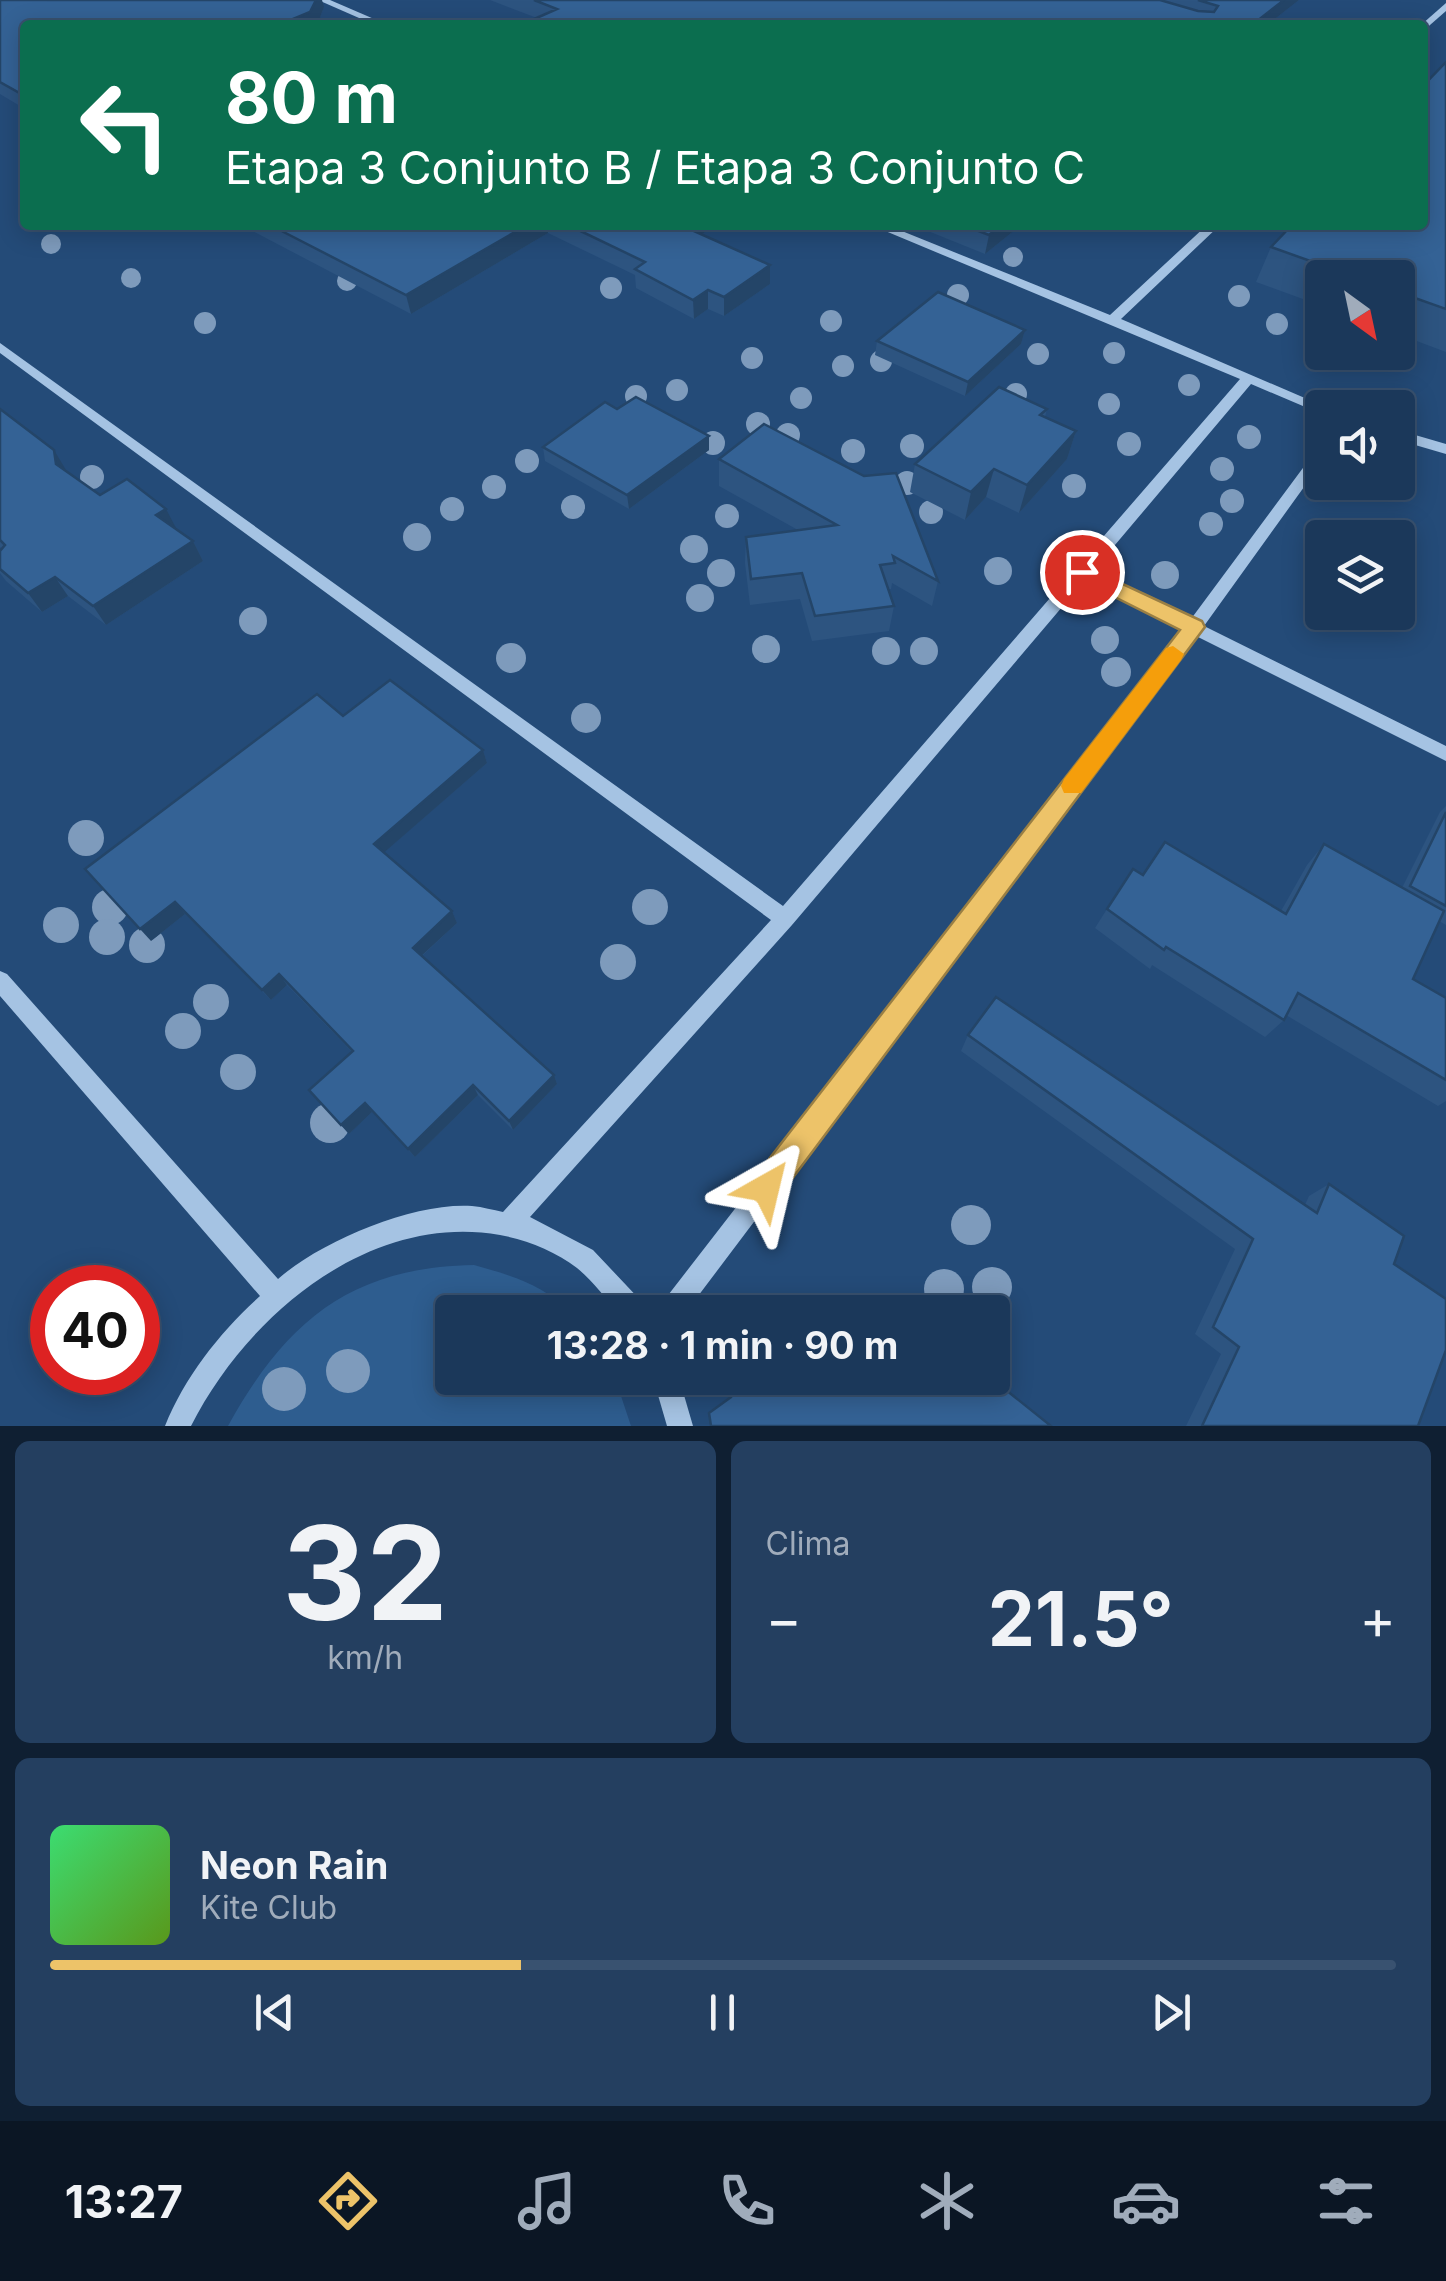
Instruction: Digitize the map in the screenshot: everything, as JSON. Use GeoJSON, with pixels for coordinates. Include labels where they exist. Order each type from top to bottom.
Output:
{"type":"FeatureCollection","features":[{"type":"Feature","properties":{"kind":"street"},"geometry":{"type":"LineString","coordinates":[[322,0],[371,20]]}},
{"type":"Feature","properties":{"kind":"street"},"geometry":{"type":"LineString","coordinates":[[889,230],[1305,402]]}},
{"type":"Feature","properties":{"kind":"street"},"geometry":{"type":"LineString","coordinates":[[1112,320],[1209,230]]}},
{"type":"Feature","properties":{"kind":"street"},"geometry":{"type":"LineString","coordinates":[[0,347],[786,920]]}},
{"type":"Feature","properties":{"kind":"street"},"geometry":{"type":"LineString","coordinates":[[509,1223],[786,920],[1248,379]]}},
{"type":"Feature","properties":{"kind":"street"},"geometry":{"type":"LineString","coordinates":[[1415,440],[1446,450]]}},
{"type":"Feature","properties":{"kind":"street"},"geometry":{"type":"LineString","coordinates":[[684,1295],[1194,627],[1305,475]]}},
{"type":"Feature","properties":{"kind":"street"},"geometry":{"type":"LineString","coordinates":[[1082,572],[1446,754]]}},
{"type":"Feature","properties":{"kind":"street"},"geometry":{"type":"LineString","coordinates":[[0,981],[275,1294]]}},
{"type":"Feature","properties":{"kind":"street"},"geometry":{"type":"LineString","coordinates":[[178,1426],[224,1349],[275,1294],[332,1254],[391,1227],[450,1218],[509,1223],[551,1238],[589,1263],[618,1295]]}},
{"type":"Feature","properties":{"kind":"street"},"geometry":{"type":"LineString","coordinates":[[671,1395],[680,1426]]}},
{"type":"Feature","properties":{"kind":"shaded area"},"geometry":{"type":"Polygon","coordinates":[[[474,1265],[513,1277],[548,1295],[435,1295],[435,1395],[621,1395],[631,1426],[228,1426],[274,1357],[299,1329],[327,1307],[357,1289],[430,1268],[474,1265]]]}},
{"type":"Feature","properties":{"kind":"building"},"geometry":{"type":"Polygon","coordinates":[[[0,0],[316,0],[310,12],[296,20],[20,20],[20,93],[0,82],[0,0]]]}},
{"type":"Feature","properties":{"kind":"building"},"geometry":{"type":"Polygon","coordinates":[[[534,0],[1160,0],[1214,12],[1218,6],[1198,0],[1284,0],[1258,20],[532,20],[557,9],[534,0]]]}},
{"type":"Feature","properties":{"kind":"building"},"geometry":{"type":"Polygon","coordinates":[[[1446,62],[1446,309],[1415,298],[1415,260],[1307,260],[1271,247],[1287,230],[1428,230],[1428,81],[1446,62]]]}},
{"type":"Feature","properties":{"kind":"building"},"geometry":{"type":"Polygon","coordinates":[[[280,230],[518,230],[406,295],[280,230]]]}},
{"type":"Feature","properties":{"kind":"building"},"geometry":{"type":"Polygon","coordinates":[[[578,230],[692,230],[770,265],[724,297],[708,290],[693,300],[635,269],[645,262],[578,230]]]}},
{"type":"Feature","properties":{"kind":"building"},"geometry":{"type":"Polygon","coordinates":[[[938,292],[1025,330],[968,382],[877,341],[938,292]]]}},
{"type":"Feature","properties":{"kind":"building"},"geometry":{"type":"Polygon","coordinates":[[[999,387],[1047,409],[1040,415],[1076,431],[1027,485],[994,469],[971,492],[915,464],[999,387]]]}},
{"type":"Feature","properties":{"kind":"building"},"geometry":{"type":"Polygon","coordinates":[[[636,397],[709,436],[627,495],[543,447],[605,402],[617,409],[636,397]]]}},
{"type":"Feature","properties":{"kind":"building"},"geometry":{"type":"Polygon","coordinates":[[[0,409],[54,450],[56,464],[100,495],[127,479],[166,509],[156,515],[193,541],[93,606],[55,577],[28,593],[0,569],[0,551],[5,545],[0,540],[0,409]]]}},
{"type":"Feature","properties":{"kind":"building"},"geometry":{"type":"Polygon","coordinates":[[[764,424],[864,476],[896,473],[938,581],[893,556],[895,563],[880,565],[894,606],[815,616],[802,573],[751,579],[746,537],[837,525],[719,459],[764,424]]]}},
{"type":"Feature","properties":{"kind":"building"},"geometry":{"type":"Polygon","coordinates":[[[390,680],[483,750],[374,844],[452,911],[413,948],[554,1075],[509,1121],[473,1085],[408,1149],[365,1103],[341,1125],[309,1090],[353,1051],[279,974],[262,990],[175,902],[140,929],[85,869],[317,694],[343,716],[390,680]]]}},
{"type":"Feature","properties":{"kind":"building"},"geometry":{"type":"Polygon","coordinates":[[[1446,812],[1446,906],[1410,886],[1446,812]]]}},
{"type":"Feature","properties":{"kind":"building"},"geometry":{"type":"Polygon","coordinates":[[[1165,842],[1286,914],[1324,844],[1444,911],[1413,979],[1446,998],[1446,1080],[1298,993],[1284,1020],[1166,947],[1164,950],[1107,909],[1133,869],[1143,875],[1165,842]]]}},
{"type":"Feature","properties":{"kind":"building"},"geometry":{"type":"Polygon","coordinates":[[[996,997],[1317,1213],[1329,1184],[1404,1236],[1394,1264],[1446,1299],[1446,1350],[1418,1426],[1202,1426],[1239,1347],[1213,1327],[1253,1239],[968,1035],[996,997]]]}},
{"type":"Feature","properties":{"kind":"building"},"geometry":{"type":"Polygon","coordinates":[[[1010,1393],[1051,1426],[711,1426],[709,1413],[731,1397],[1010,1393]]]}},
{"type":"Feature","properties":{"kind":"slow traffic"},"geometry":{"type":"LineString","coordinates":[[1073,786],[1173,654]]}},
{"type":"Feature","properties":{"kind":"route"},"geometry":{"type":"LineString","coordinates":[[766,1188],[1194,627],[1082,572]]}}]}
